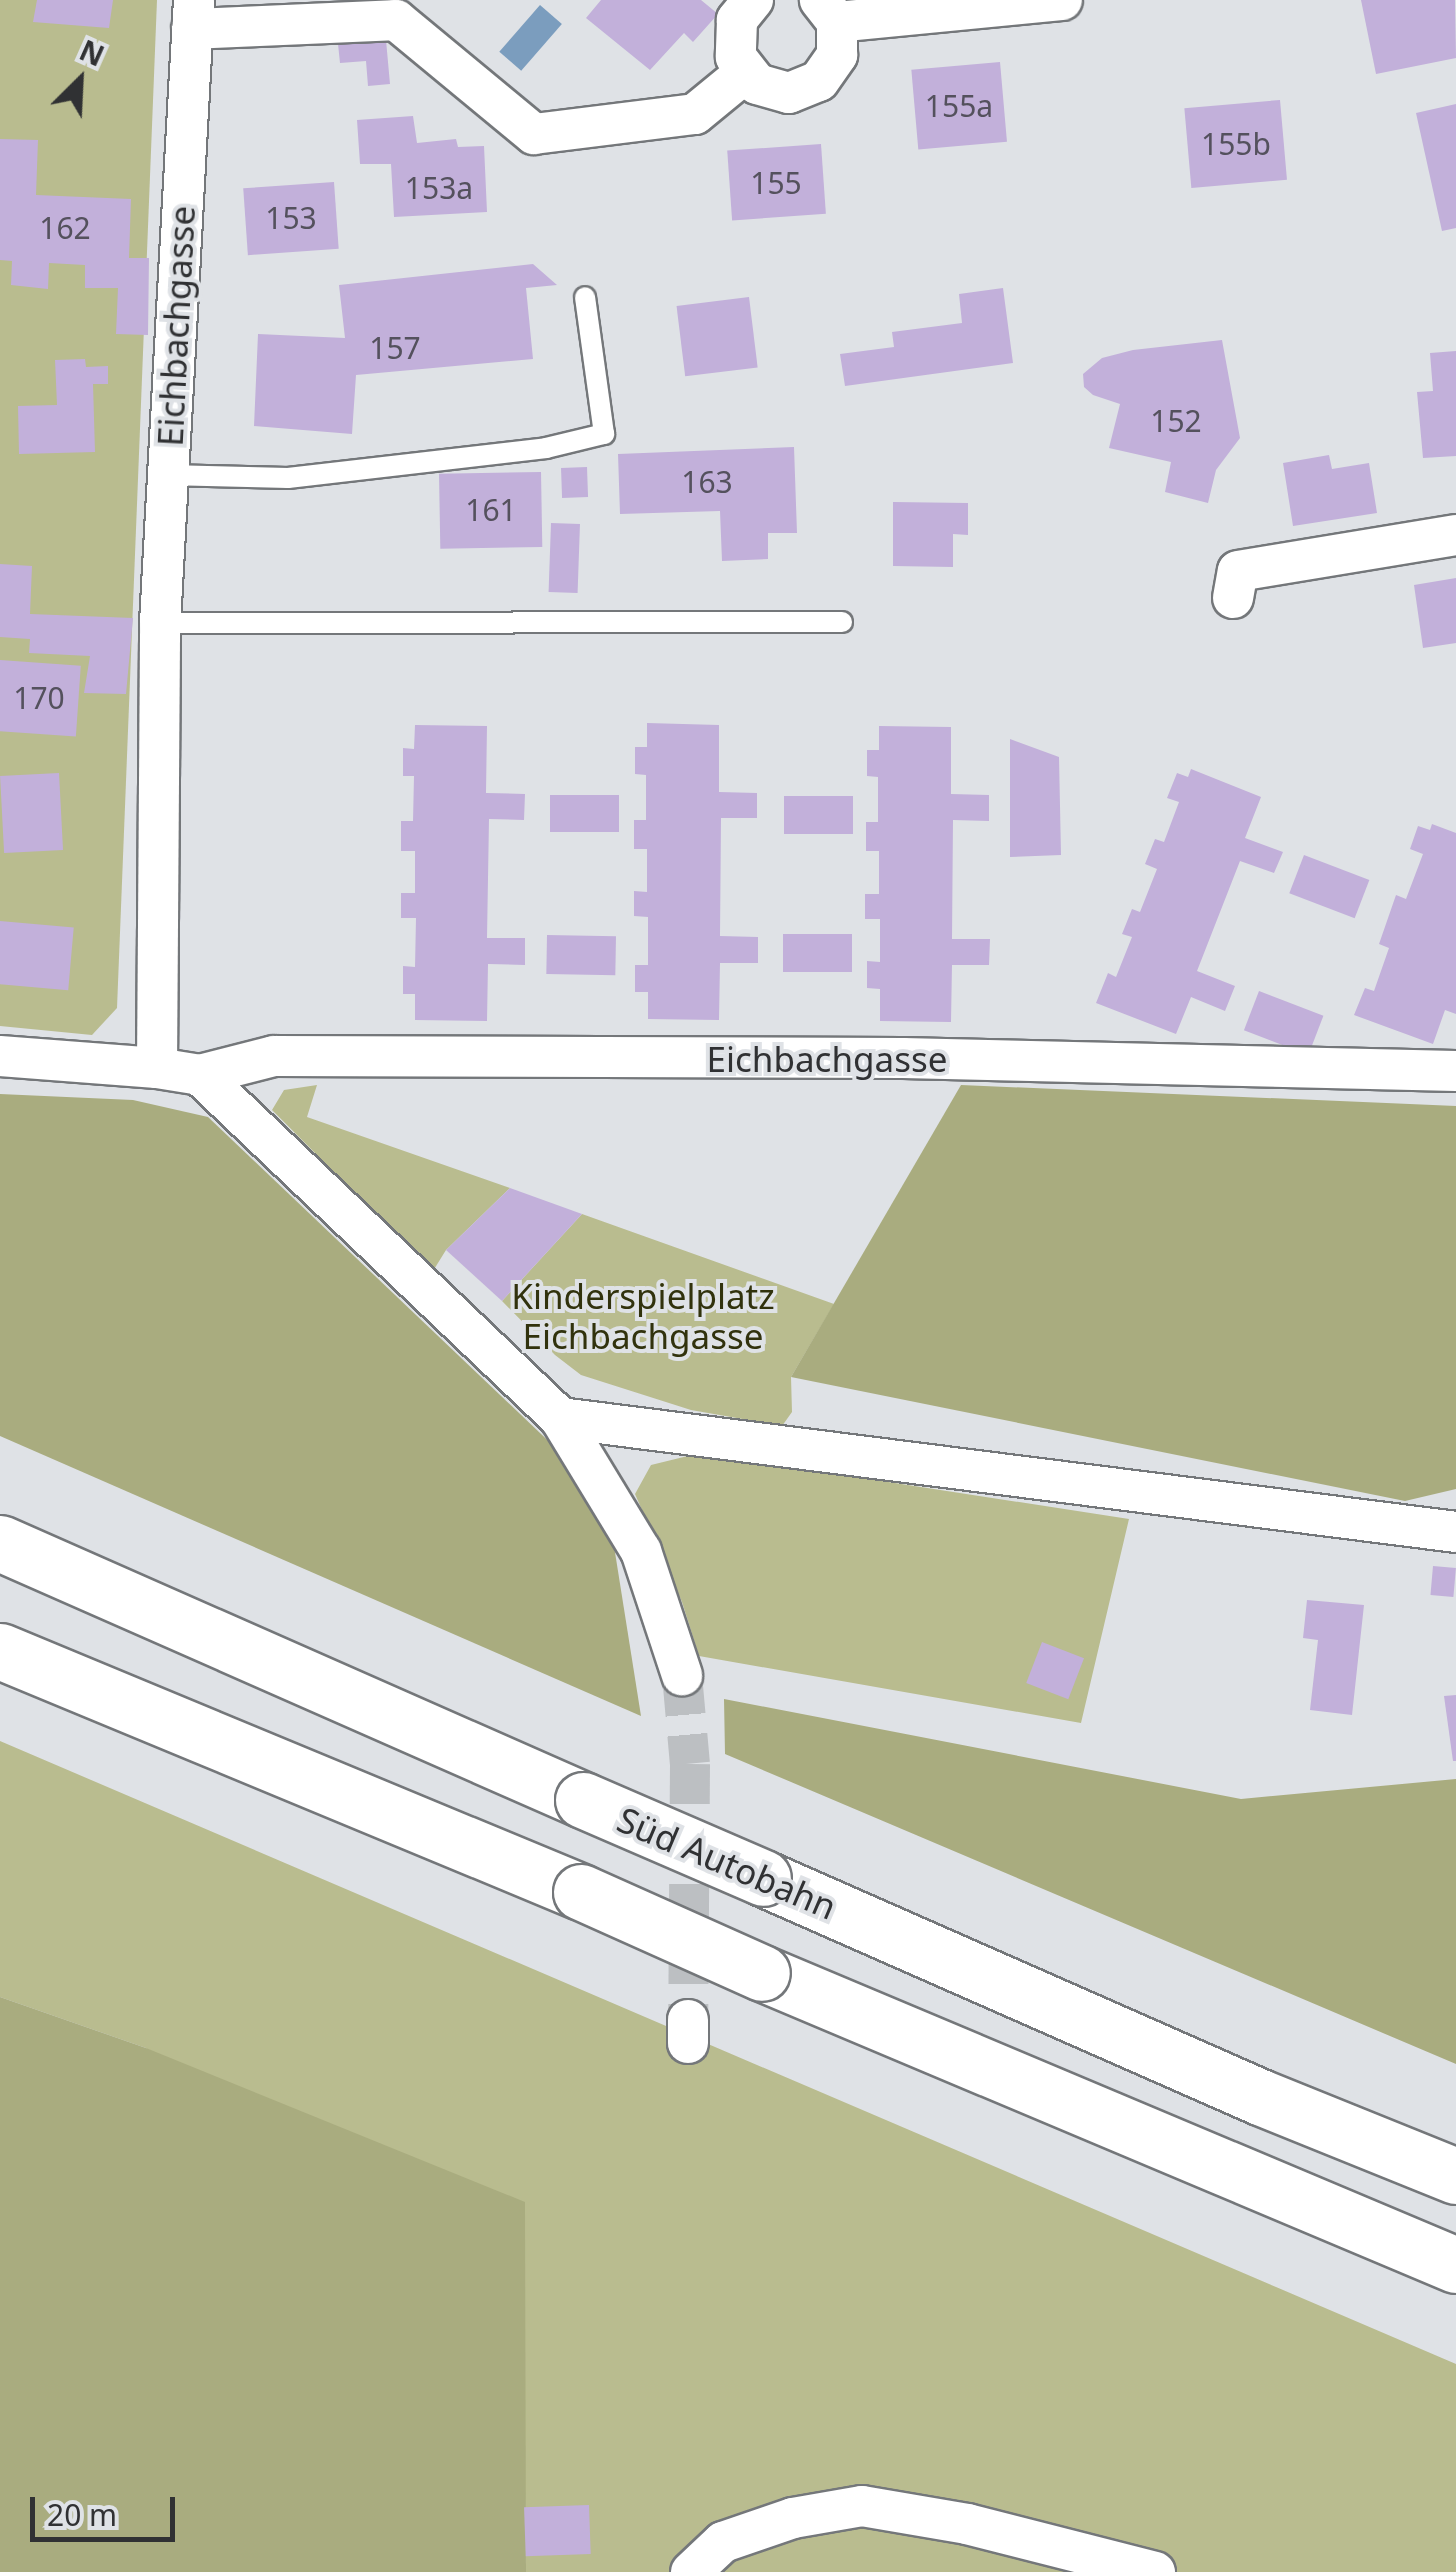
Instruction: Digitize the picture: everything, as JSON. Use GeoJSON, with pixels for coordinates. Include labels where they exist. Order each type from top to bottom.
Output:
{"type":"FeatureCollection","features":[{"type":"Feature","properties":{"kind":"highway","name":"Süd Autobahn"},"geometry":{"type":"LineString","coordinates":[[0,1543],[1260,2097],[1456,2176]]}},
{"type":"Feature","properties":{"kind":"highway"},"geometry":{"type":"LineString","coordinates":[[0,1651],[581,1892],[762,1973],[1456,2266]]}},
{"type":"Feature","properties":{"kind":"street"},"geometry":{"type":"LineString","coordinates":[[753,0],[737,20],[734,39],[745,73],[772,90],[804,90],[830,70],[838,55],[829,11],[1062,0]]}},
{"type":"Feature","properties":{"kind":"street","name":"Eichbachgasse"},"geometry":{"type":"LineString","coordinates":[[158,1068],[160,623],[193,14],[396,20],[534,134],[694,114],[745,73]]}},
{"type":"Feature","properties":{"kind":"street"},"geometry":{"type":"LineString","coordinates":[[1233,598],[1238,571],[1456,535]]}},
{"type":"Feature","properties":{"kind":"street","name":"Eichbachgasse"},"geometry":{"type":"LineString","coordinates":[[0,1056],[200,1075],[274,1056],[903,1058],[1456,1071]]}},
{"type":"Feature","properties":{"kind":"street"},"geometry":{"type":"LineString","coordinates":[[200,1075],[560,1418],[641,1551],[682,1675]]}},
{"type":"Feature","properties":{"kind":"street"},"geometry":{"type":"LineString","coordinates":[[560,1418],[1456,1532]]}},
{"type":"Feature","properties":{"kind":"street"},"geometry":{"type":"LineString","coordinates":[[691,2572],[723,2542],[793,2518],[862,2506],[967,2524],[1155,2572]]}},
{"type":"Feature","properties":{"kind":"lane"},"geometry":{"type":"LineString","coordinates":[[167,476],[288,478],[546,448],[604,434],[585,297]]}},
{"type":"Feature","properties":{"kind":"lane"},"geometry":{"type":"LineString","coordinates":[[160,623],[842,622]]}},
{"type":"Feature","properties":{"kind":"green space"},"geometry":{"type":"Polygon","coordinates":[[[0,0],[157,0],[117,1008],[92,1035],[0,1026],[0,0]]]}},
{"type":"Feature","properties":{"kind":"green space"},"geometry":{"type":"Polygon","coordinates":[[[317,1085],[307,1117],[510,1188],[446,1250],[433,1271],[272,1110],[284,1090],[317,1085]]]}},
{"type":"Feature","properties":{"kind":"green space"},"geometry":{"type":"Polygon","coordinates":[[[961,1085],[1456,1106],[1456,1489],[1405,1501],[791,1377],[961,1085]]]}},
{"type":"Feature","properties":{"kind":"green space"},"geometry":{"type":"Polygon","coordinates":[[[0,1094],[133,1100],[208,1117],[561,1453],[614,1546],[641,1716],[0,1436],[0,1094]]]}},
{"type":"Feature","properties":{"kind":"green space","name":"Kinderspielplatz Eichbachgasse"},"geometry":{"type":"Polygon","coordinates":[[[582,1214],[834,1304],[791,1377],[792,1412],[782,1426],[691,1410],[581,1375],[555,1355],[502,1301],[582,1214]]]}},
{"type":"Feature","properties":{"kind":"green space"},"geometry":{"type":"Polygon","coordinates":[[[700,1453],[1129,1519],[1081,1723],[699,1656],[682,1602],[635,1494],[651,1465],[700,1453]]]}},
{"type":"Feature","properties":{"kind":"green space"},"geometry":{"type":"Polygon","coordinates":[[[724,1699],[1241,1799],[1456,1779],[1456,2064],[725,1754],[724,1699]]]}},
{"type":"Feature","properties":{"kind":"green space"},"geometry":{"type":"Polygon","coordinates":[[[0,1741],[1456,2364],[1456,2572],[526,2572],[525,2492],[146,2048],[0,1997],[0,1741]]]}},
{"type":"Feature","properties":{"kind":"green space"},"geometry":{"type":"Polygon","coordinates":[[[0,1997],[146,2048],[525,2202],[526,2572],[0,2572],[0,1997]]]}},
{"type":"Feature","properties":{"kind":"water"},"geometry":{"type":"Polygon","coordinates":[[[540,5],[562,24],[521,71],[499,52],[540,5]]]}},
{"type":"Feature","properties":{"kind":"building"},"geometry":{"type":"Polygon","coordinates":[[[37,0],[113,0],[109,28],[33,22],[37,0]]]}},
{"type":"Feature","properties":{"kind":"building"},"geometry":{"type":"Polygon","coordinates":[[[601,0],[701,0],[718,14],[693,42],[684,33],[650,70],[586,18],[601,0]]]}},
{"type":"Feature","properties":{"kind":"building"},"geometry":{"type":"Polygon","coordinates":[[[1361,0],[1455,0],[1456,58],[1376,74],[1361,0]]]}},
{"type":"Feature","properties":{"kind":"building"},"geometry":{"type":"Polygon","coordinates":[[[386,40],[390,84],[368,86],[366,61],[340,63],[338,44],[386,40]]]}},
{"type":"Feature","properties":{"kind":"building"},"geometry":{"type":"Polygon","coordinates":[[[1000,62],[1007,142],[918,149],[911,70],[1000,62]]]}},
{"type":"Feature","properties":{"kind":"building"},"geometry":{"type":"Polygon","coordinates":[[[1280,100],[1287,180],[1191,188],[1184,108],[1280,100]]]}},
{"type":"Feature","properties":{"kind":"building"},"geometry":{"type":"Polygon","coordinates":[[[1456,104],[1456,228],[1442,231],[1416,113],[1456,104]]]}},
{"type":"Feature","properties":{"kind":"building"},"geometry":{"type":"Polygon","coordinates":[[[413,116],[417,143],[456,139],[458,147],[484,146],[487,212],[394,217],[391,164],[360,164],[357,120],[413,116]]]}},
{"type":"Feature","properties":{"kind":"building"},"geometry":{"type":"Polygon","coordinates":[[[0,139],[38,140],[36,195],[131,199],[129,258],[149,258],[148,335],[116,334],[118,288],[85,288],[85,265],[49,263],[48,289],[11,285],[12,261],[0,260],[0,139]]]}},
{"type":"Feature","properties":{"kind":"building"},"geometry":{"type":"Polygon","coordinates":[[[821,144],[826,214],[732,220],[727,151],[821,144]]]}},
{"type":"Feature","properties":{"kind":"building"},"geometry":{"type":"Polygon","coordinates":[[[334,182],[339,249],[248,255],[243,188],[334,182]]]}},
{"type":"Feature","properties":{"kind":"building"},"geometry":{"type":"Polygon","coordinates":[[[533,264],[557,285],[526,288],[533,359],[356,375],[352,434],[254,426],[258,334],[345,338],[339,285],[533,264]]]}},
{"type":"Feature","properties":{"kind":"building"},"geometry":{"type":"Polygon","coordinates":[[[1003,288],[1013,363],[845,386],[840,354],[894,347],[892,332],[962,323],[959,294],[1003,288]]]}},
{"type":"Feature","properties":{"kind":"building"},"geometry":{"type":"Polygon","coordinates":[[[749,297],[758,367],[685,376],[677,306],[749,297]]]}},
{"type":"Feature","properties":{"kind":"building"},"geometry":{"type":"Polygon","coordinates":[[[1222,340],[1240,438],[1216,470],[1208,503],[1165,492],[1171,462],[1109,448],[1120,404],[1093,395],[1084,387],[1083,374],[1102,358],[1133,350],[1222,340]]]}},
{"type":"Feature","properties":{"kind":"building"},"geometry":{"type":"Polygon","coordinates":[[[1456,351],[1456,456],[1423,458],[1417,392],[1433,391],[1430,353],[1456,351]]]}},
{"type":"Feature","properties":{"kind":"building"},"geometry":{"type":"Polygon","coordinates":[[[85,359],[86,367],[108,366],[108,384],[93,384],[95,452],[19,454],[18,406],[57,405],[55,360],[85,359]]]}},
{"type":"Feature","properties":{"kind":"building"},"geometry":{"type":"Polygon","coordinates":[[[794,447],[797,533],[768,533],[768,559],[722,561],[720,511],[620,514],[618,454],[794,447]]]}},
{"type":"Feature","properties":{"kind":"building"},"geometry":{"type":"Polygon","coordinates":[[[1329,455],[1332,469],[1369,463],[1377,513],[1293,526],[1283,463],[1329,455]]]}},
{"type":"Feature","properties":{"kind":"building"},"geometry":{"type":"Polygon","coordinates":[[[587,467],[588,497],[562,498],[561,468],[587,467]]]}},
{"type":"Feature","properties":{"kind":"building"},"geometry":{"type":"Polygon","coordinates":[[[541,472],[542,547],[440,549],[439,474],[541,472]]]}},
{"type":"Feature","properties":{"kind":"building"},"geometry":{"type":"Polygon","coordinates":[[[893,502],[968,503],[968,535],[953,534],[953,567],[893,566],[893,502]]]}},
{"type":"Feature","properties":{"kind":"building"},"geometry":{"type":"Polygon","coordinates":[[[551,523],[580,524],[578,593],[549,592],[551,523]]]}},
{"type":"Feature","properties":{"kind":"building"},"geometry":{"type":"Polygon","coordinates":[[[0,564],[32,566],[30,614],[133,618],[126,694],[84,693],[90,656],[29,653],[30,639],[0,637],[0,564]]]}},
{"type":"Feature","properties":{"kind":"building"},"geometry":{"type":"Polygon","coordinates":[[[1456,578],[1456,643],[1423,648],[1414,585],[1456,578]]]}},
{"type":"Feature","properties":{"kind":"building"},"geometry":{"type":"Polygon","coordinates":[[[0,660],[81,666],[76,736],[0,731],[0,660]]]}},
{"type":"Feature","properties":{"kind":"building"},"geometry":{"type":"Polygon","coordinates":[[[647,723],[719,725],[719,792],[757,793],[757,818],[721,818],[720,936],[758,937],[758,963],[720,963],[719,1020],[648,1019],[648,992],[635,992],[635,965],[648,965],[648,917],[634,916],[634,891],[647,892],[647,849],[634,849],[634,820],[646,820],[646,775],[635,774],[635,747],[647,747],[647,723]]]}},
{"type":"Feature","properties":{"kind":"building"},"geometry":{"type":"Polygon","coordinates":[[[415,725],[487,726],[486,793],[525,794],[524,820],[489,819],[487,938],[525,938],[525,965],[488,964],[487,1021],[415,1020],[415,994],[403,994],[403,966],[415,967],[416,918],[401,918],[401,893],[415,893],[415,851],[401,851],[401,821],[413,821],[414,776],[403,776],[403,748],[414,749],[415,725]]]}},
{"type":"Feature","properties":{"kind":"building"},"geometry":{"type":"Polygon","coordinates":[[[879,726],[951,727],[951,794],[989,795],[989,821],[953,820],[952,939],[990,939],[989,965],[952,965],[951,1022],[880,1021],[880,989],[867,988],[867,961],[880,962],[880,919],[865,919],[865,894],[879,894],[879,851],[866,851],[866,822],[878,822],[878,777],[867,776],[867,750],[879,750],[879,726]]]}},
{"type":"Feature","properties":{"kind":"building"},"geometry":{"type":"Polygon","coordinates":[[[1010,739],[1059,757],[1061,855],[1010,857],[1010,739]]]}},
{"type":"Feature","properties":{"kind":"building"},"geometry":{"type":"Polygon","coordinates":[[[1191,769],[1261,797],[1245,838],[1283,852],[1274,873],[1240,861],[1197,971],[1235,986],[1225,1011],[1191,997],[1176,1034],[1096,1003],[1108,973],[1116,977],[1132,937],[1122,934],[1132,909],[1140,912],[1157,869],[1145,864],[1155,839],[1164,842],[1179,802],[1167,798],[1177,773],[1188,777],[1191,769]]]}},
{"type":"Feature","properties":{"kind":"building"},"geometry":{"type":"Polygon","coordinates":[[[59,773],[63,850],[4,853],[0,776],[59,773]]]}},
{"type":"Feature","properties":{"kind":"building"},"geometry":{"type":"Polygon","coordinates":[[[550,795],[619,795],[619,832],[550,832],[550,795]]]}},
{"type":"Feature","properties":{"kind":"building"},"geometry":{"type":"Polygon","coordinates":[[[784,796],[853,796],[853,834],[784,834],[784,796]]]}},
{"type":"Feature","properties":{"kind":"building"},"geometry":{"type":"Polygon","coordinates":[[[1432,824],[1456,833],[1456,1014],[1445,1010],[1433,1044],[1354,1015],[1365,988],[1374,991],[1389,948],[1379,944],[1396,895],[1406,899],[1423,854],[1410,849],[1418,826],[1430,830],[1432,824]]]}},
{"type":"Feature","properties":{"kind":"building"},"geometry":{"type":"Polygon","coordinates":[[[1304,855],[1369,880],[1355,918],[1289,893],[1304,855]]]}},
{"type":"Feature","properties":{"kind":"building"},"geometry":{"type":"Polygon","coordinates":[[[0,921],[74,927],[68,990],[0,984],[0,921]]]}},
{"type":"Feature","properties":{"kind":"building"},"geometry":{"type":"Polygon","coordinates":[[[783,934],[852,934],[852,972],[783,972],[783,934]]]}},
{"type":"Feature","properties":{"kind":"building"},"geometry":{"type":"Polygon","coordinates":[[[547,935],[616,936],[615,975],[546,974],[547,935]]]}},
{"type":"Feature","properties":{"kind":"building"},"geometry":{"type":"Polygon","coordinates":[[[1259,991],[1323,1016],[1308,1055],[1244,1030],[1259,991]]]}},
{"type":"Feature","properties":{"kind":"building"},"geometry":{"type":"Polygon","coordinates":[[[510,1188],[582,1214],[502,1301],[446,1250],[510,1188]]]}},
{"type":"Feature","properties":{"kind":"building"},"geometry":{"type":"Polygon","coordinates":[[[1433,1566],[1456,1568],[1453,1597],[1430,1595],[1433,1566]]]}},
{"type":"Feature","properties":{"kind":"building"},"geometry":{"type":"Polygon","coordinates":[[[1307,1600],[1364,1605],[1352,1715],[1310,1710],[1318,1640],[1303,1638],[1307,1600]]]}},
{"type":"Feature","properties":{"kind":"building"},"geometry":{"type":"Polygon","coordinates":[[[1042,1642],[1084,1658],[1068,1699],[1026,1683],[1042,1642]]]}},
{"type":"Feature","properties":{"kind":"building"},"geometry":{"type":"Polygon","coordinates":[[[1456,1695],[1456,1761],[1453,1761],[1444,1696],[1456,1695]]]}},
{"type":"Feature","properties":{"kind":"building"},"geometry":{"type":"Polygon","coordinates":[[[589,2505],[591,2554],[526,2556],[524,2507],[589,2505]]]}},
{"type":"Feature","properties":{"kind":"tunnel"},"geometry":{"type":"LineString","coordinates":[[682,1675],[690,1764],[688,2020]]}}]}
